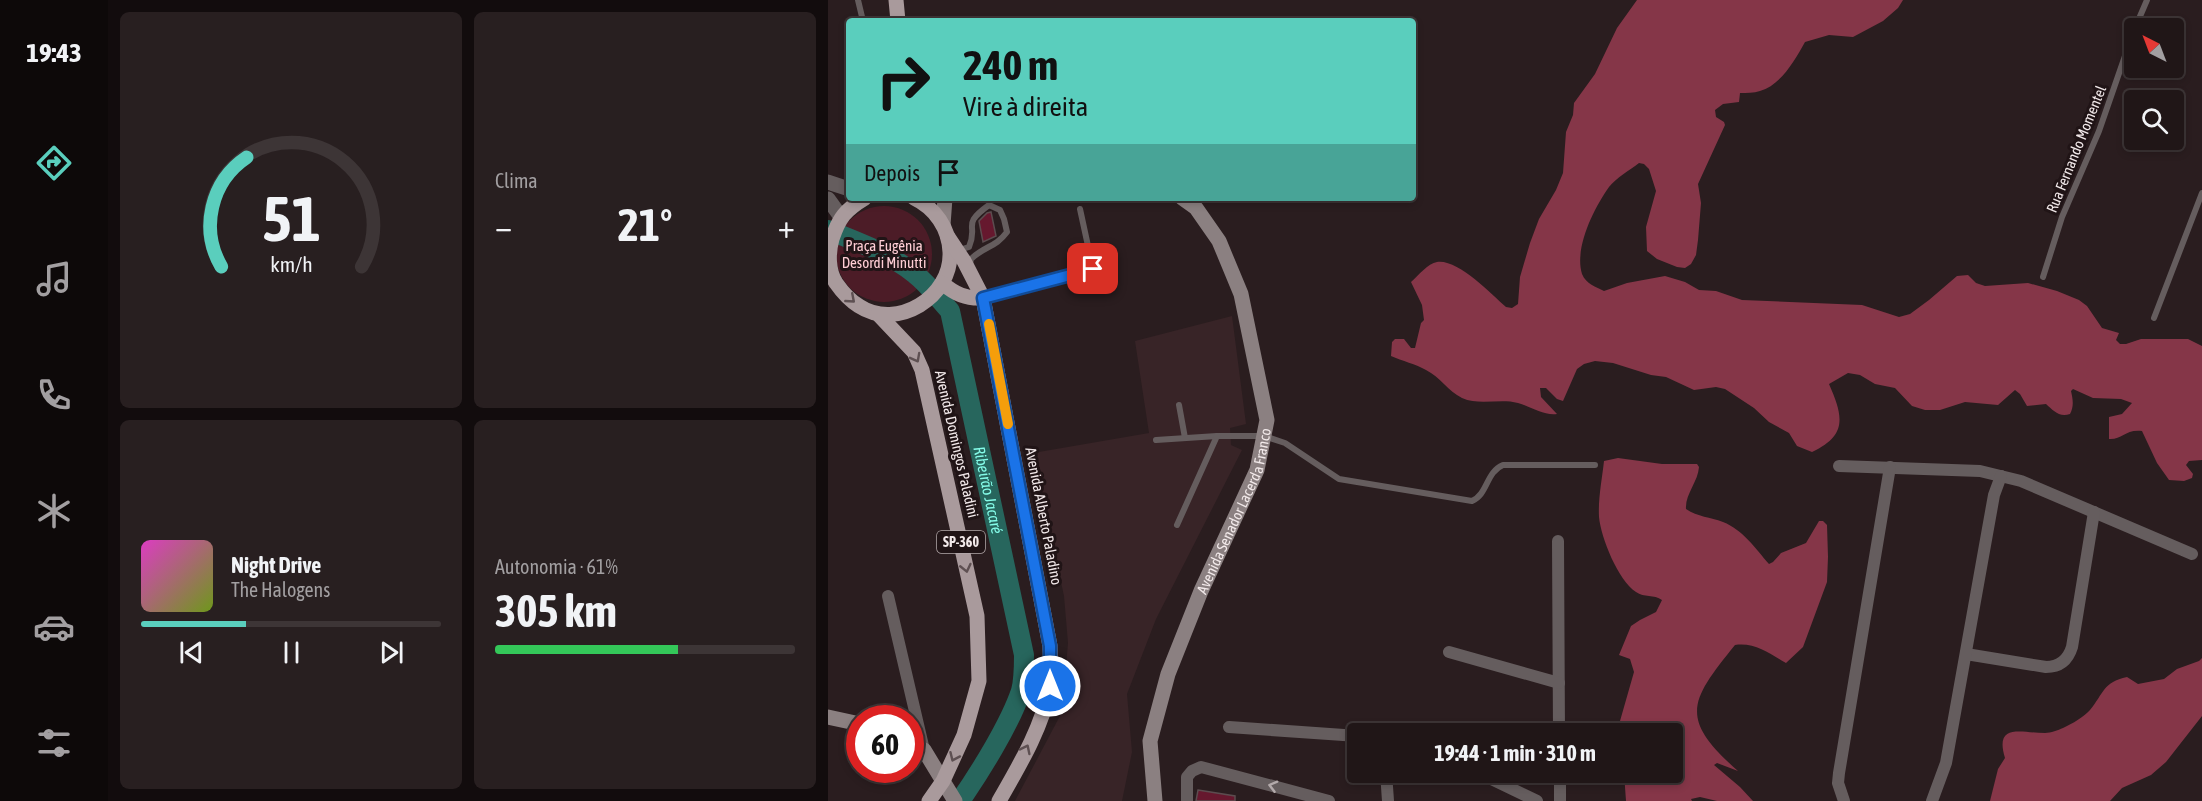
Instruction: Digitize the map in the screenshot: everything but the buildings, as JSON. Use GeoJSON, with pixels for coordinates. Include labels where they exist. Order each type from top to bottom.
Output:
{"type":"FeatureCollection","features":[{"type":"Feature","properties":{"kind":"main road"},"geometry":{"type":"LineString","coordinates":[[839,219],[859,201]]}},
{"type":"Feature","properties":{"kind":"main road"},"geometry":{"type":"LineString","coordinates":[[879,314],[901,314],[923,305],[941,285],[948,271],[950,254],[945,201]]}},
{"type":"Feature","properties":{"kind":"main road","name":"Avenida Senador Lacerda Franco"},"geometry":{"type":"LineString","coordinates":[[1155,801],[1150,741],[1168,674],[1201,591],[1257,471],[1267,420],[1240,294],[1220,241],[1196,208],[1186,201]]}},
{"type":"Feature","properties":{"kind":"main road"},"geometry":{"type":"LineString","coordinates":[[932,205],[949,237]]}},
{"type":"Feature","properties":{"kind":"main road","name":"Avenida Domingos Paladini"},"geometry":{"type":"LineString","coordinates":[[839,219],[828,248],[831,278],[845,296],[860,308],[879,314],[914,352],[922,370],[977,616],[979,681],[949,791],[929,801]]}},
{"type":"Feature","properties":{"kind":"main road","name":"Avenida Alberto Paladino"},"geometry":{"type":"LineString","coordinates":[[949,237],[983,298],[1050,646],[1050,686],[1040,720],[1014,776],[999,801]]}},
{"type":"Feature","properties":{"kind":"main road"},"geometry":{"type":"LineString","coordinates":[[941,285],[968,298],[983,298]]}},
{"type":"Feature","properties":{"kind":"main road"},"geometry":{"type":"LineString","coordinates":[[828,717],[846,721]]}},
{"type":"Feature","properties":{"kind":"main road"},"geometry":{"type":"LineString","coordinates":[[924,757],[949,791]]}},
{"type":"Feature","properties":{"kind":"street"},"geometry":{"type":"LineString","coordinates":[[828,182],[846,188]]}},
{"type":"Feature","properties":{"kind":"street"},"geometry":{"type":"LineString","coordinates":[[828,200],[839,219]]}},
{"type":"Feature","properties":{"kind":"street"},"geometry":{"type":"LineString","coordinates":[[1839,466],[1980,471],[2001,476],[2021,481],[2192,554]]}},
{"type":"Feature","properties":{"kind":"street"},"geometry":{"type":"LineString","coordinates":[[1844,801],[1838,783],[1839,773],[1890,467]]}},
{"type":"Feature","properties":{"kind":"street"},"geometry":{"type":"LineString","coordinates":[[1932,801],[1946,763],[1994,495],[2001,476]]}},
{"type":"Feature","properties":{"kind":"street"},"geometry":{"type":"LineString","coordinates":[[1966,654],[2046,667],[2053,667],[2066,660],[2072,647],[2094,512]]}},
{"type":"Feature","properties":{"kind":"street"},"geometry":{"type":"LineString","coordinates":[[1558,542],[1559,723]]}},
{"type":"Feature","properties":{"kind":"street"},"geometry":{"type":"LineString","coordinates":[[888,596],[909,705]]}},
{"type":"Feature","properties":{"kind":"street"},"geometry":{"type":"LineString","coordinates":[[1449,652],[1559,683]]}},
{"type":"Feature","properties":{"kind":"street"},"geometry":{"type":"LineString","coordinates":[[1229,728],[1347,735]]}},
{"type":"Feature","properties":{"kind":"street"},"geometry":{"type":"LineString","coordinates":[[1187,801],[1185,783],[1187,777],[1192,771],[1201,767],[1329,801]]}},
{"type":"Feature","properties":{"kind":"street"},"geometry":{"type":"LineString","coordinates":[[1387,783],[1388,801]]}},
{"type":"Feature","properties":{"kind":"street"},"geometry":{"type":"LineString","coordinates":[[1500,783],[1537,801]]}},
{"type":"Feature","properties":{"kind":"street"},"geometry":{"type":"LineString","coordinates":[[1560,783],[1560,801]]}},
{"type":"Feature","properties":{"kind":"lane"},"geometry":{"type":"LineString","coordinates":[[858,0],[862,18]]}},
{"type":"Feature","properties":{"kind":"lane","name":"Rua Fernando Momentel"},"geometry":{"type":"LineString","coordinates":[[2140,18],[2147,0]]}},
{"type":"Feature","properties":{"kind":"lane","name":"Rua Fernando Momentel"},"geometry":{"type":"LineString","coordinates":[[2043,277],[2062,217],[2099,131],[2124,60]]}},
{"type":"Feature","properties":{"kind":"lane"},"geometry":{"type":"LineString","coordinates":[[2154,318],[2202,193]]}},
{"type":"Feature","properties":{"kind":"lane"},"geometry":{"type":"LineString","coordinates":[[949,237],[962,251],[969,247],[972,240],[970,227],[974,217],[989,205],[1000,210],[1007,232],[999,243],[981,249],[971,259],[969,271]]}},
{"type":"Feature","properties":{"kind":"lane"},"geometry":{"type":"LineString","coordinates":[[983,298],[1093,269],[1080,209]]}},
{"type":"Feature","properties":{"kind":"lane"},"geometry":{"type":"LineString","coordinates":[[1179,405],[1185,438]]}},
{"type":"Feature","properties":{"kind":"lane"},"geometry":{"type":"LineString","coordinates":[[1177,525],[1217,436]]}},
{"type":"Feature","properties":{"kind":"lane"},"geometry":{"type":"LineString","coordinates":[[1156,440],[1264,436],[1285,444],[1338,479],[1472,501],[1477,499],[1482,492],[1491,473],[1503,465],[1595,465]]}},
{"type":"Feature","properties":{"kind":"shaded area"},"geometry":{"type":"Polygon","coordinates":[[[1637,0],[1903,0],[1898,8],[1883,21],[1853,37],[1829,35],[1805,42],[1787,71],[1768,88],[1758,92],[1740,93],[1739,102],[1723,104],[1715,110],[1716,117],[1725,125],[1698,184],[1701,203],[1696,255],[1691,264],[1685,268],[1657,259],[1647,251],[1646,227],[1656,191],[1649,169],[1639,163],[1615,180],[1597,206],[1583,241],[1580,264],[1582,274],[1589,283],[1604,291],[1627,283],[1665,276],[1685,282],[1699,290],[1716,291],[1742,300],[1862,305],[1899,317],[1910,314],[1957,276],[1968,275],[1976,283],[1985,286],[2028,283],[2057,291],[2087,306],[2102,328],[2119,333],[2116,340],[2120,344],[2141,339],[2188,339],[2202,346],[2202,460],[2189,461],[2186,465],[2193,474],[2192,478],[2184,481],[2169,480],[2157,463],[2142,431],[2109,439],[2109,417],[2122,414],[2132,403],[2121,399],[2093,398],[2073,389],[2071,391],[2072,408],[2070,414],[2066,415],[2056,413],[2046,404],[2027,406],[2015,390],[1998,405],[1965,402],[1940,410],[1925,410],[1912,406],[1895,388],[1875,384],[1860,375],[1848,373],[1829,384],[1839,415],[1837,431],[1824,446],[1812,452],[1797,446],[1789,433],[1769,422],[1754,408],[1725,389],[1716,387],[1694,390],[1666,377],[1651,375],[1613,363],[1595,361],[1577,369],[1563,401],[1557,399],[1546,388],[1540,388],[1541,397],[1557,414],[1552,414],[1523,404],[1462,398],[1431,373],[1391,356],[1392,342],[1395,339],[1404,339],[1411,348],[1415,348],[1421,323],[1424,320],[1422,305],[1411,282],[1434,263],[1445,262],[1464,271],[1506,307],[1512,308],[1518,304],[1520,277],[1530,243],[1539,219],[1563,173],[1566,132],[1573,115],[1574,103],[1595,74],[1617,28],[1637,0]]]}},
{"type":"Feature","properties":{"kind":"shaded area"},"geometry":{"type":"Polygon","coordinates":[[[1232,316],[1246,424],[1230,428],[1231,445],[1242,450],[1156,619],[1127,694],[1132,752],[1122,801],[1015,801],[1062,712],[1068,643],[1064,596],[1033,453],[1149,433],[1135,341],[1232,316]]]}},
{"type":"Feature","properties":{"kind":"shaded area"},"geometry":{"type":"Polygon","coordinates":[[[1618,458],[1662,464],[1697,464],[1698,472],[1687,498],[1686,509],[1730,525],[1748,540],[1769,564],[1781,553],[1806,543],[1819,521],[1827,525],[1827,582],[1803,647],[1786,663],[1756,647],[1735,645],[1708,681],[1700,696],[1697,709],[1699,723],[1706,737],[1738,771],[1717,763],[1714,765],[1753,801],[1717,801],[1700,797],[1691,799],[1692,801],[1626,801],[1625,783],[1683,783],[1683,723],[1618,723],[1634,672],[1630,659],[1619,655],[1631,626],[1656,612],[1662,600],[1636,592],[1623,578],[1611,558],[1599,517],[1604,461],[1618,458]]]}},
{"type":"Feature","properties":{"kind":"shaded area"},"geometry":{"type":"Polygon","coordinates":[[[2202,658],[2202,716],[2166,762],[2151,775],[2122,788],[2110,801],[1990,801],[1998,769],[2005,758],[2003,739],[2007,734],[2019,731],[2047,733],[2059,730],[2088,712],[2108,685],[2113,682],[2127,677],[2138,684],[2164,679],[2177,669],[2202,658]]]}},
{"type":"Feature","properties":{"kind":"green space","name":"Praça Eugênia Desordi Minutti"},"geometry":{"type":"Polygon","coordinates":[[[884,206],[902,210],[918,220],[928,236],[932,254],[928,272],[918,288],[902,298],[884,302],[866,298],[850,288],[840,272],[836,254],[840,236],[850,220],[866,210],[884,206]]]}},
{"type":"Feature","properties":{"kind":"waterway","name":"Ribeirão Jacaré"},"geometry":{"type":"LineString","coordinates":[[828,230],[895,260],[924,282],[950,311],[1024,655],[1023,682],[1010,718],[960,801]]}},
{"type":"Feature","properties":{"kind":"slow traffic"},"geometry":{"type":"LineString","coordinates":[[989,324],[1008,424]]}},
{"type":"Feature","properties":{"kind":"route"},"geometry":{"type":"LineString","coordinates":[[1050,686],[1050,646],[983,298],[1093,269]]}}]}
